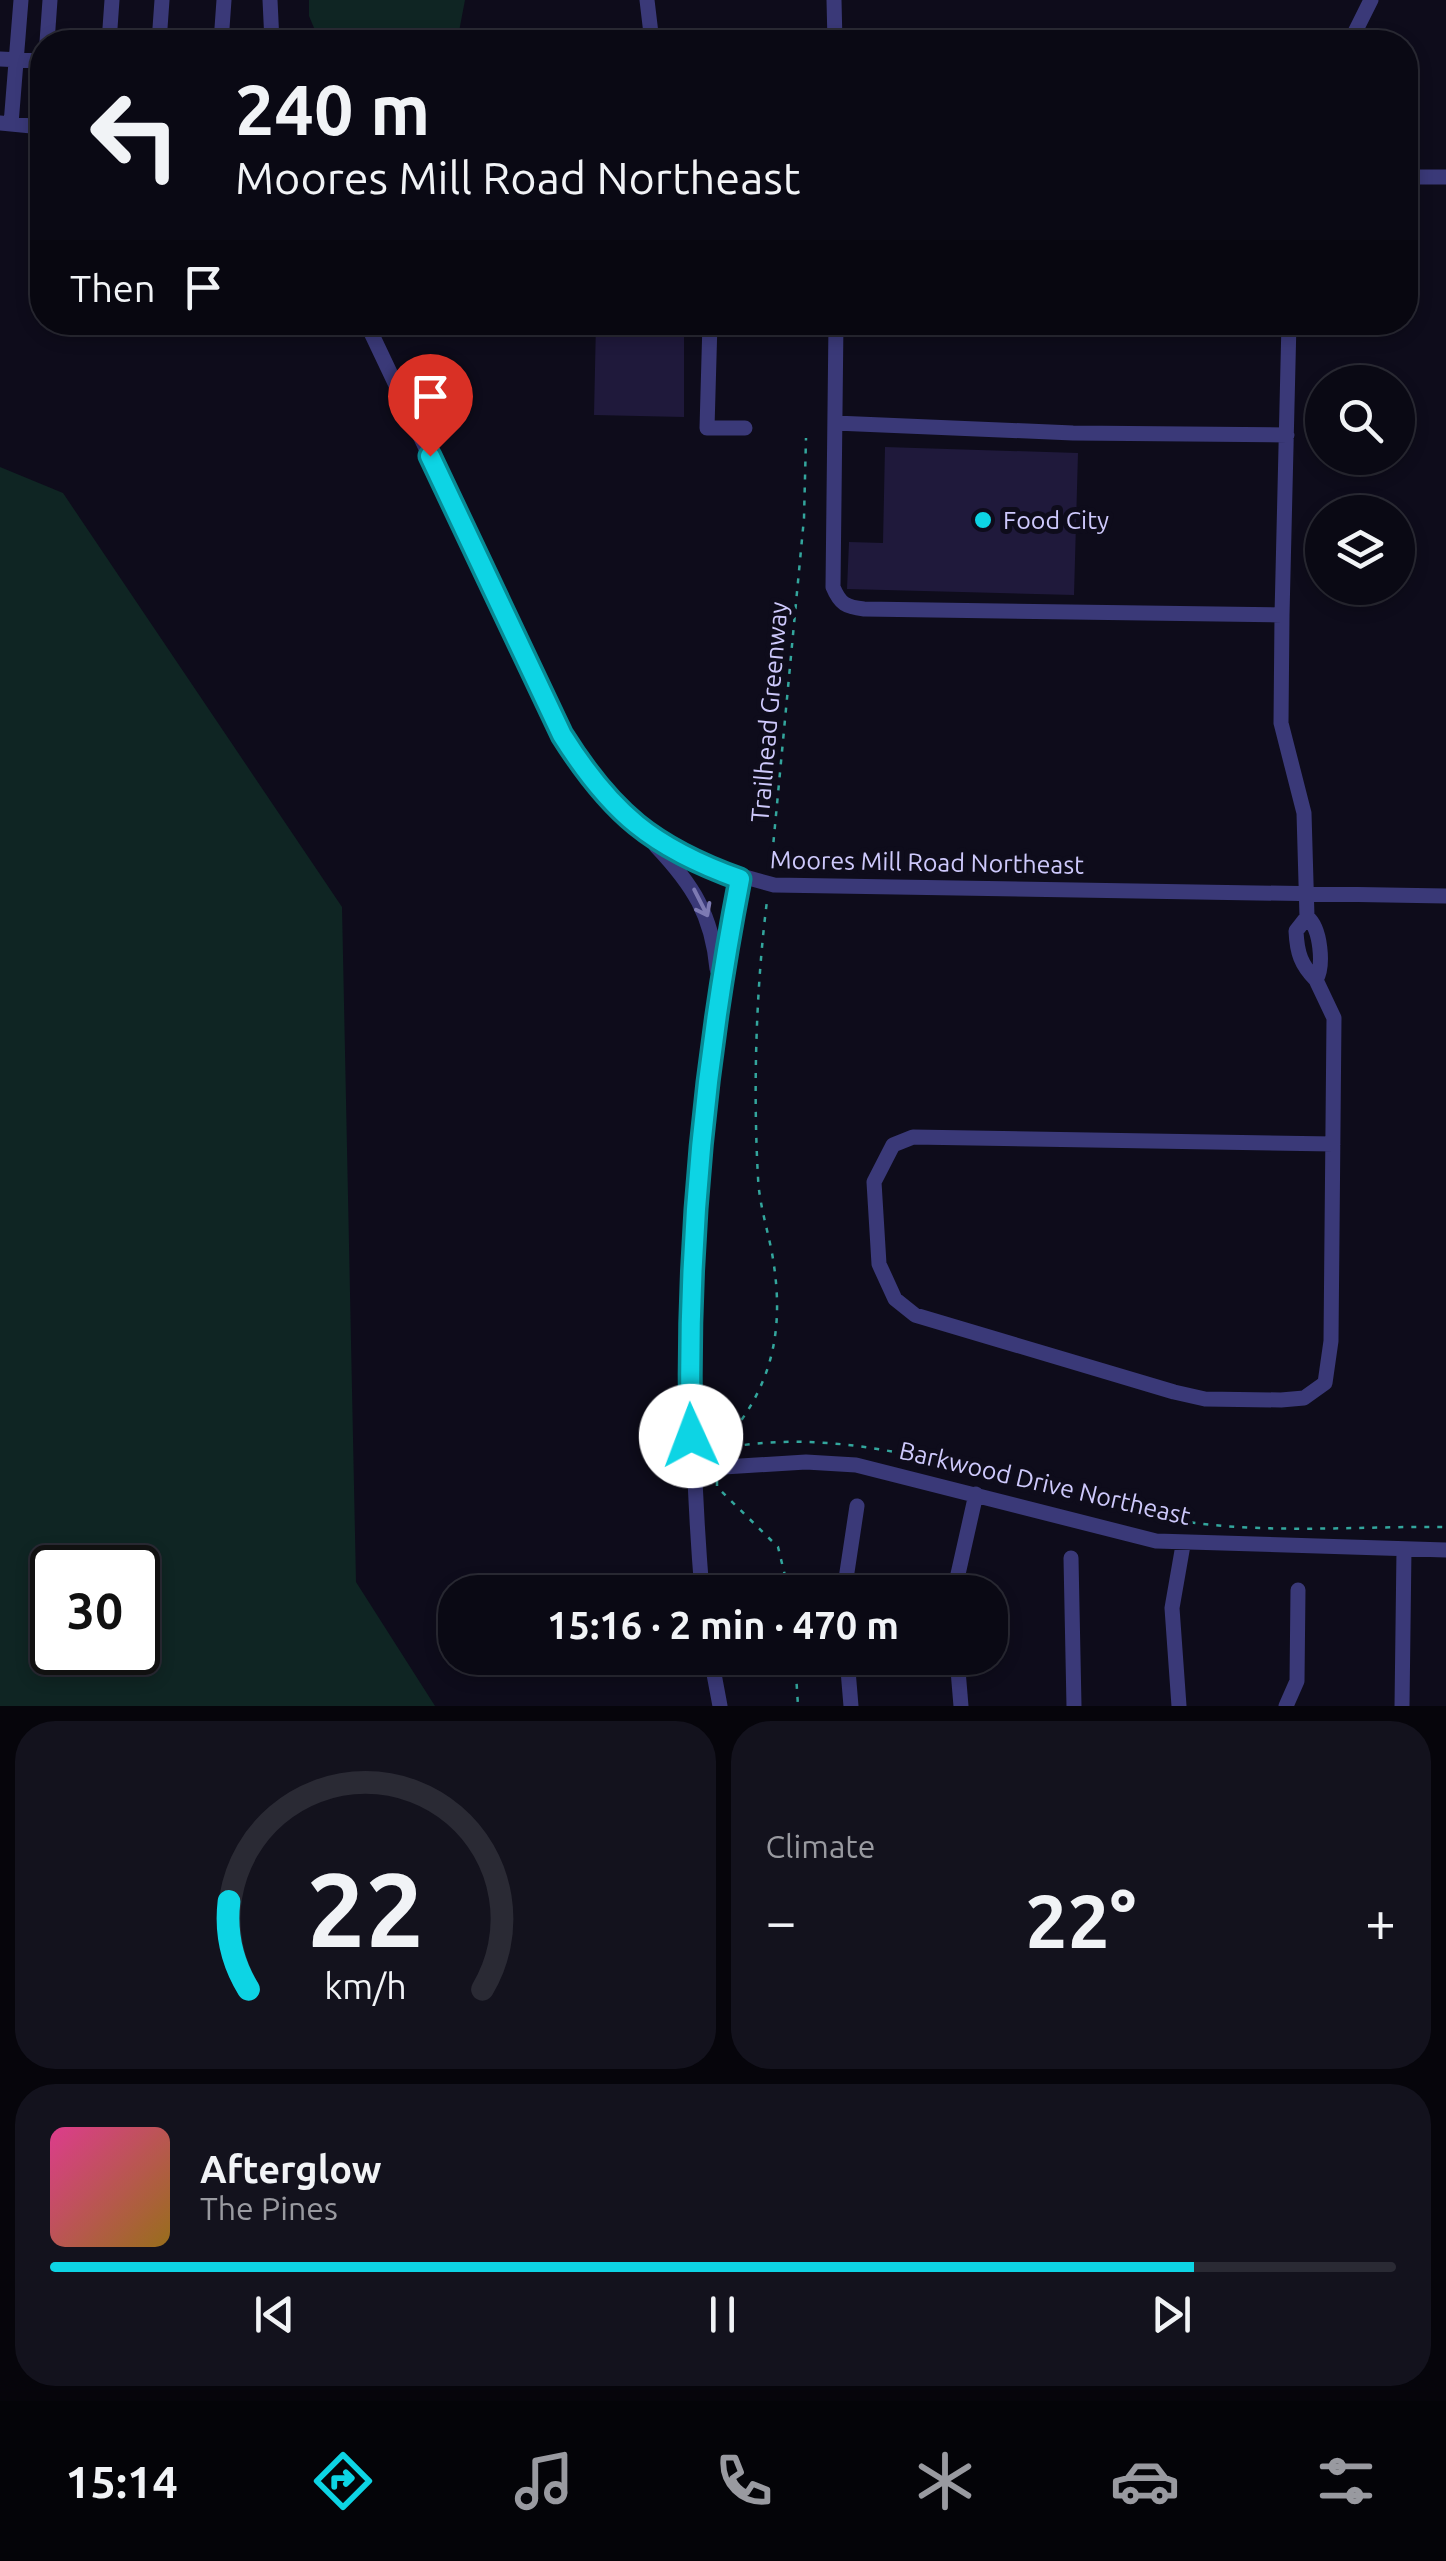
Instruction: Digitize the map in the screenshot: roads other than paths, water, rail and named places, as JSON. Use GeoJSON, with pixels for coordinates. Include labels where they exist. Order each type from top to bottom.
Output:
{"type":"FeatureCollection","features":[{"type":"Feature","properties":{"kind":"street"},"geometry":{"type":"LineString","coordinates":[[22,0],[8,60],[5,124],[30,127]]}},
{"type":"Feature","properties":{"kind":"street"},"geometry":{"type":"LineString","coordinates":[[47,30],[50,0]]}},
{"type":"Feature","properties":{"kind":"street"},"geometry":{"type":"LineString","coordinates":[[110,30],[112,0]]}},
{"type":"Feature","properties":{"kind":"street"},"geometry":{"type":"LineString","coordinates":[[160,30],[162,0]]}},
{"type":"Feature","properties":{"kind":"street"},"geometry":{"type":"LineString","coordinates":[[222,30],[224,0]]}},
{"type":"Feature","properties":{"kind":"street"},"geometry":{"type":"LineString","coordinates":[[270,0],[271,30]]}},
{"type":"Feature","properties":{"kind":"street"},"geometry":{"type":"LineString","coordinates":[[648,0],[651,30]]}},
{"type":"Feature","properties":{"kind":"street"},"geometry":{"type":"LineString","coordinates":[[834,0],[835,30]]}},
{"type":"Feature","properties":{"kind":"street"},"geometry":{"type":"LineString","coordinates":[[1356,30],[1371,0]]}},
{"type":"Feature","properties":{"kind":"street"},"geometry":{"type":"LineString","coordinates":[[1418,177],[1446,177]]}},
{"type":"Feature","properties":{"kind":"street","name":"Moores Mill Road Northeast"},"geometry":{"type":"LineString","coordinates":[[372,335],[562,735],[607,800],[646,836],[740,879],[769,884],[1446,896]]}},
{"type":"Feature","properties":{"kind":"street"},"geometry":{"type":"LineString","coordinates":[[710,335],[707,428],[745,428]]}},
{"type":"Feature","properties":{"kind":"street"},"geometry":{"type":"LineString","coordinates":[[836,335],[833,587],[846,607],[1282,615]]}},
{"type":"Feature","properties":{"kind":"street"},"geometry":{"type":"LineString","coordinates":[[1289,335],[1281,724],[1304,813],[1307,918],[1298,922],[1297,948],[1302,965],[1316,980],[1334,1018],[1330,1364],[1325,1383],[1304,1398],[1205,1400],[914,1314],[883,1281],[874,1182],[880,1162],[894,1145],[913,1137],[1332,1144]]}},
{"type":"Feature","properties":{"kind":"street"},"geometry":{"type":"LineString","coordinates":[[835,424],[1073,433],[1286,435]]}},
{"type":"Feature","properties":{"kind":"street"},"geometry":{"type":"LineString","coordinates":[[646,836],[686,877],[702,902],[714,938],[718,987]]}},
{"type":"Feature","properties":{"kind":"street"},"geometry":{"type":"LineString","coordinates":[[701,1575],[692,1469],[693,1230],[718,987],[740,879]]}},
{"type":"Feature","properties":{"kind":"street","name":"Barkwood Drive Northeast"},"geometry":{"type":"LineString","coordinates":[[692,1469],[856,1464],[1183,1544],[1446,1550]]}},
{"type":"Feature","properties":{"kind":"street"},"geometry":{"type":"LineString","coordinates":[[958,1575],[976,1494]]}},
{"type":"Feature","properties":{"kind":"street"},"geometry":{"type":"LineString","coordinates":[[846,1575],[856,1506]]}},
{"type":"Feature","properties":{"kind":"street"},"geometry":{"type":"LineString","coordinates":[[1179,1706],[1172,1608],[1183,1544]]}},
{"type":"Feature","properties":{"kind":"street"},"geometry":{"type":"LineString","coordinates":[[1402,1706],[1404,1549]]}},
{"type":"Feature","properties":{"kind":"street"},"geometry":{"type":"LineString","coordinates":[[1071,1558],[1074,1706]]}},
{"type":"Feature","properties":{"kind":"street"},"geometry":{"type":"LineString","coordinates":[[1286,1706],[1297,1682],[1298,1590]]}},
{"type":"Feature","properties":{"kind":"street"},"geometry":{"type":"LineString","coordinates":[[714,1675],[720,1706]]}},
{"type":"Feature","properties":{"kind":"street"},"geometry":{"type":"LineString","coordinates":[[848,1675],[851,1706]]}},
{"type":"Feature","properties":{"kind":"street"},"geometry":{"type":"LineString","coordinates":[[959,1675],[961,1706]]}},
{"type":"Feature","properties":{"kind":"place","name":"Food City"},"geometry":{"type":"Point","coordinates":[983,520]}}]}
